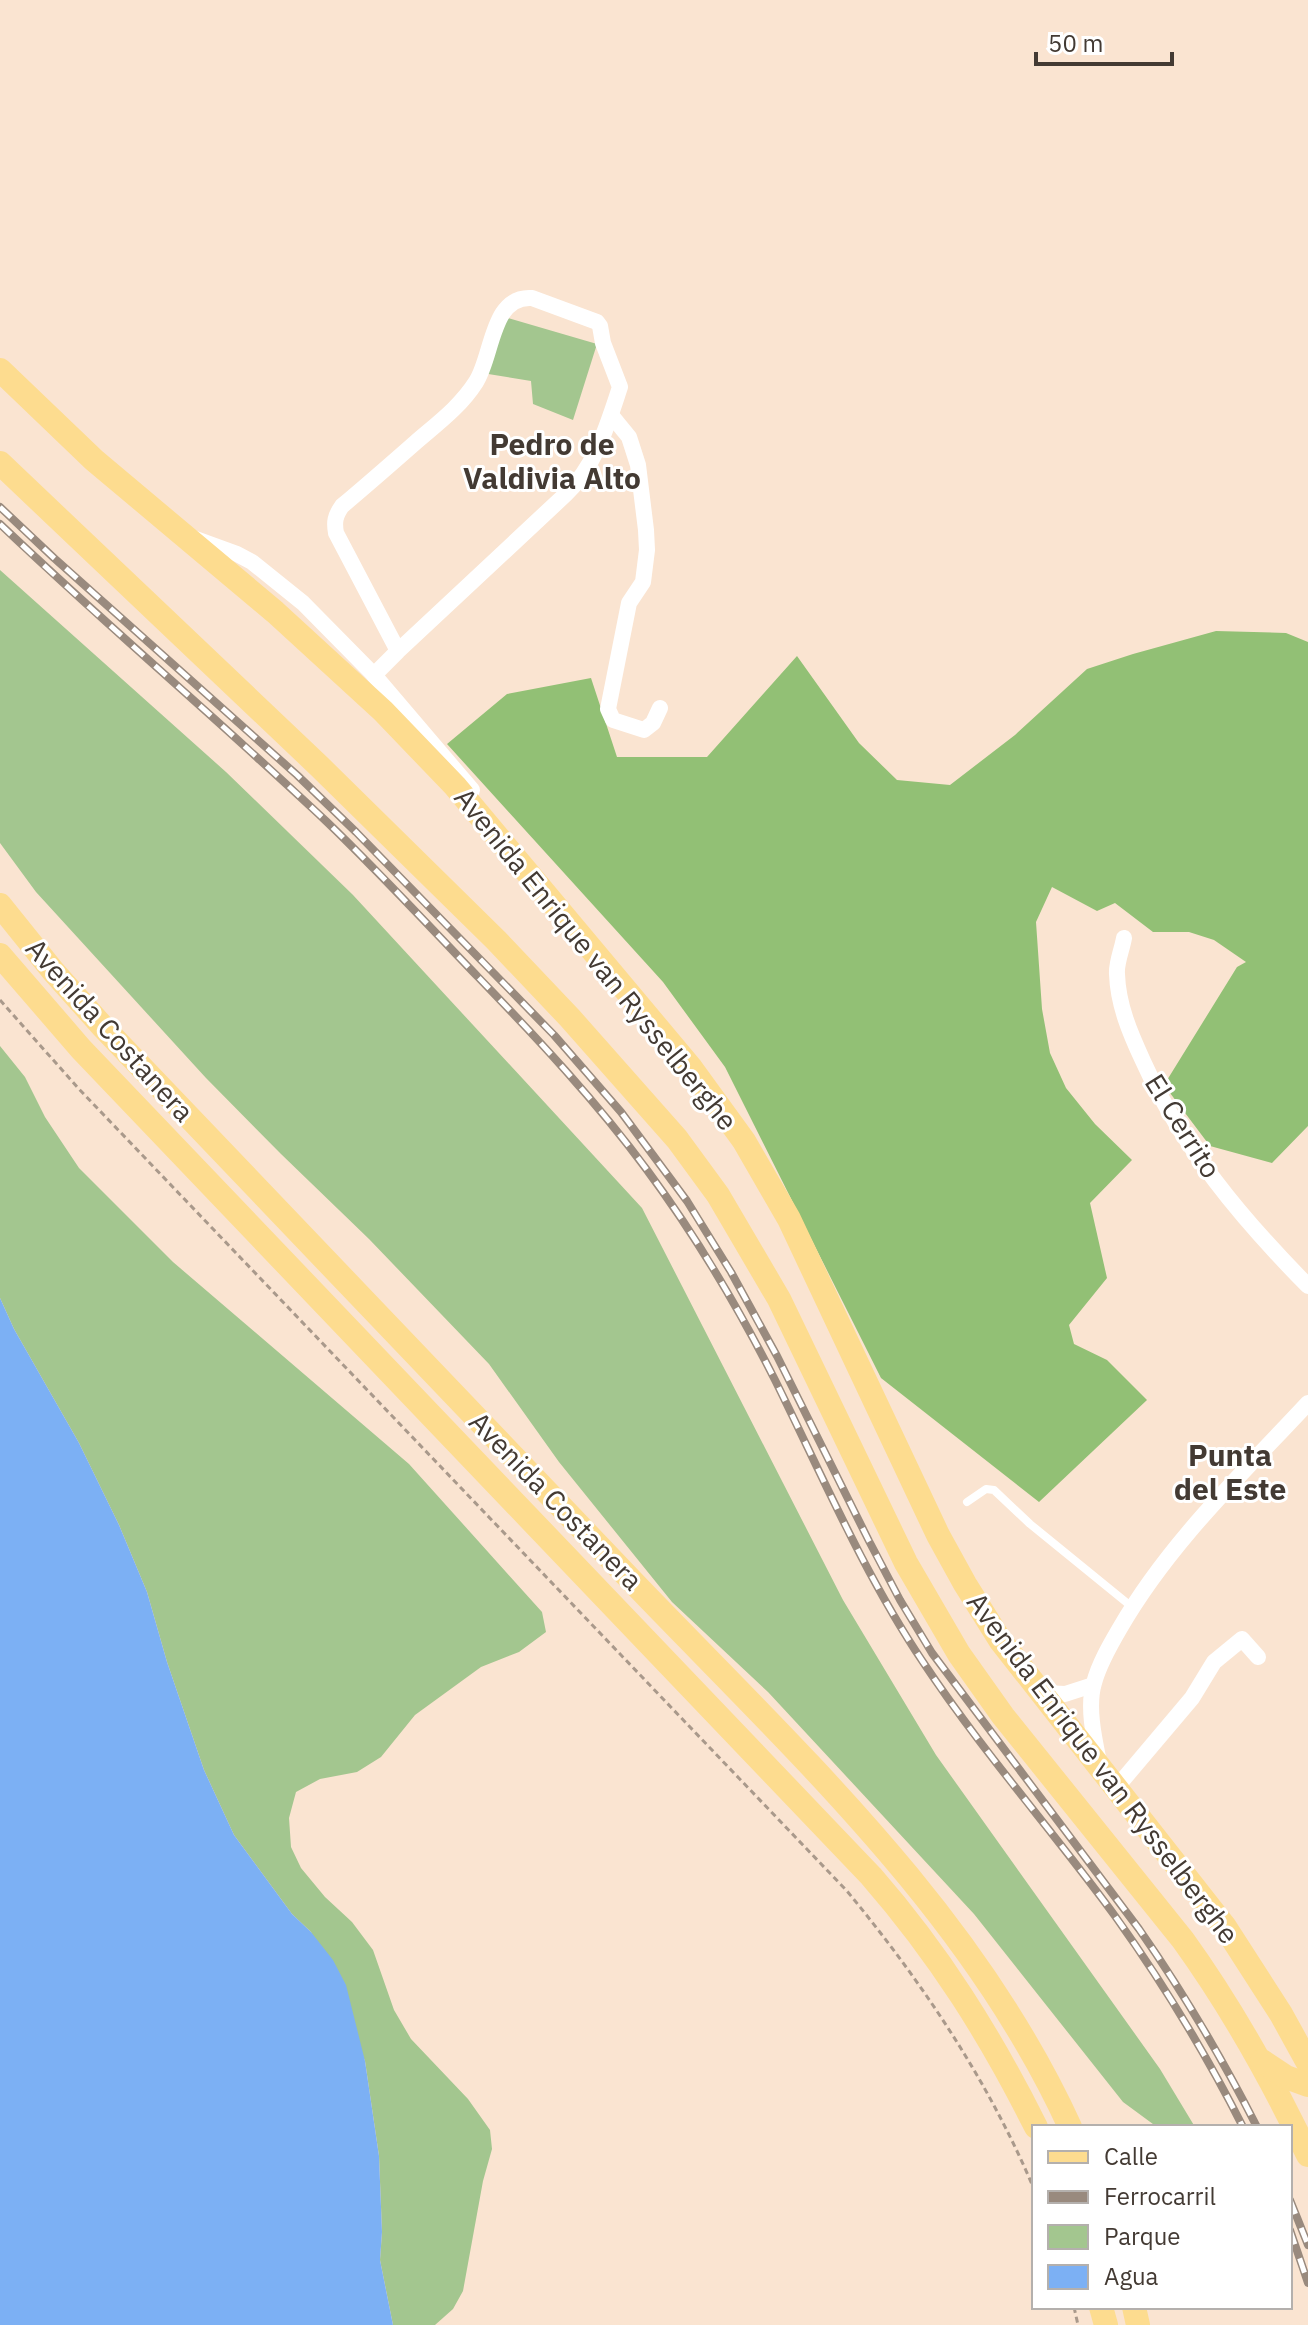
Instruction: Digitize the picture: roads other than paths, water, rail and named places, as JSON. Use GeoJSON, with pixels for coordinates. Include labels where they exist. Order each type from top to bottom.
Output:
{"type":"FeatureCollection","features":[{"type":"Feature","properties":{"kind":"main road","name":"Avenida Enrique van Rysselberghe"},"geometry":{"type":"LineString","coordinates":[[0,370],[94,460],[355,683],[446,777],[691,1068],[744,1141],[796,1233],[938,1535],[965,1584],[1000,1640],[1225,1927],[1281,2014],[1308,2063]]}},
{"type":"Feature","properties":{"kind":"main road","name":"Avenida Enrique van Rysselberghe"},"geometry":{"type":"LineString","coordinates":[[0,463],[319,766],[496,940],[677,1139],[718,1195],[779,1299],[906,1563],[959,1654],[1003,1716],[1183,1940],[1225,2001],[1260,2060],[1308,2155]]}},
{"type":"Feature","properties":{"kind":"main road","name":"Avenida Costanera"},"geometry":{"type":"LineString","coordinates":[[0,905],[103,1027],[896,1860],[982,1972],[1022,2036],[1069,2125]]}},
{"type":"Feature","properties":{"kind":"main road","name":"Avenida Costanera"},"geometry":{"type":"LineString","coordinates":[[0,955],[81,1049],[871,1876],[924,1940],[954,1983],[1003,2064],[1035,2125]]}},
{"type":"Feature","properties":{"kind":"main road"},"geometry":{"type":"LineString","coordinates":[[1260,2060],[1286,2077],[1308,2085]]}},
{"type":"Feature","properties":{"kind":"street"},"geometry":{"type":"LineString","coordinates":[[374,675],[577,484],[595,457],[620,387],[603,343],[600,326],[591,318],[541,299],[522,297],[514,301],[502,314],[482,373],[460,405],[342,506],[337,514],[334,523],[336,533],[398,651]]}},
{"type":"Feature","properties":{"kind":"street"},"geometry":{"type":"LineString","coordinates":[[611,415],[629,437],[638,465],[647,550],[643,582],[629,603],[608,709],[613,720],[644,730],[653,723],[660,708]]}},
{"type":"Feature","properties":{"kind":"street"},"geometry":{"type":"LineString","coordinates":[[183,535],[252,562],[303,603],[374,675],[467,783],[514,855]]}},
{"type":"Feature","properties":{"kind":"street","name":"El Cerrito"},"geometry":{"type":"LineString","coordinates":[[1124,938],[1116,971],[1120,1001],[1133,1038],[1165,1106],[1191,1150],[1242,1215],[1308,1286]]}},
{"type":"Feature","properties":{"kind":"street"},"geometry":{"type":"LineString","coordinates":[[1100,1767],[1094,1731],[1093,1685],[1113,1640],[1132,1607],[1173,1550],[1308,1403]]}},
{"type":"Feature","properties":{"kind":"street"},"geometry":{"type":"LineString","coordinates":[[1116,1788],[1192,1698],[1214,1662],[1242,1639],[1258,1657]]}},
{"type":"Feature","properties":{"kind":"street"},"geometry":{"type":"LineString","coordinates":[[1044,1693],[1065,1694],[1093,1685]]}},
{"type":"Feature","properties":{"kind":"lane"},"geometry":{"type":"LineString","coordinates":[[967,1502],[986,1489],[994,1490],[1030,1524],[1132,1607]]}},
{"type":"Feature","properties":{"kind":"water"},"geometry":{"type":"Polygon","coordinates":[[[0,1298],[14,1329],[79,1443],[119,1525],[147,1592],[204,1770],[234,1835],[292,1914],[333,1960],[346,1985],[365,2061],[379,2156],[380,2260],[393,2325],[0,2325],[0,1298]]]}},
{"type":"Feature","properties":{"kind":"railway"},"geometry":{"type":"LineString","coordinates":[[0,507],[356,832],[554,1035],[621,1112],[687,1201],[731,1272],[777,1356],[900,1600],[932,1653],[1139,1929],[1201,2026],[1256,2125]]}},
{"type":"Feature","properties":{"kind":"railway"},"geometry":{"type":"LineString","coordinates":[[0,524],[346,841],[544,1047],[628,1144],[682,1220],[731,1299],[775,1380],[863,1559],[902,1629],[969,1727],[1133,1941],[1183,2019],[1242,2125]]}},
{"type":"Feature","properties":{"kind":"railway"},"geometry":{"type":"LineString","coordinates":[[1292,2205],[1308,2245]]}},
{"type":"Feature","properties":{"kind":"railway"},"geometry":{"type":"LineString","coordinates":[[1292,2236],[1308,2283]]}},
{"type":"Feature","properties":{"kind":"district","name":"Pedro de Valdivia Alto"},"geometry":{"type":"Point","coordinates":[552,462]}},
{"type":"Feature","properties":{"kind":"district","name":"Punta del Este"},"geometry":{"type":"Point","coordinates":[1230,1473]}}]}
